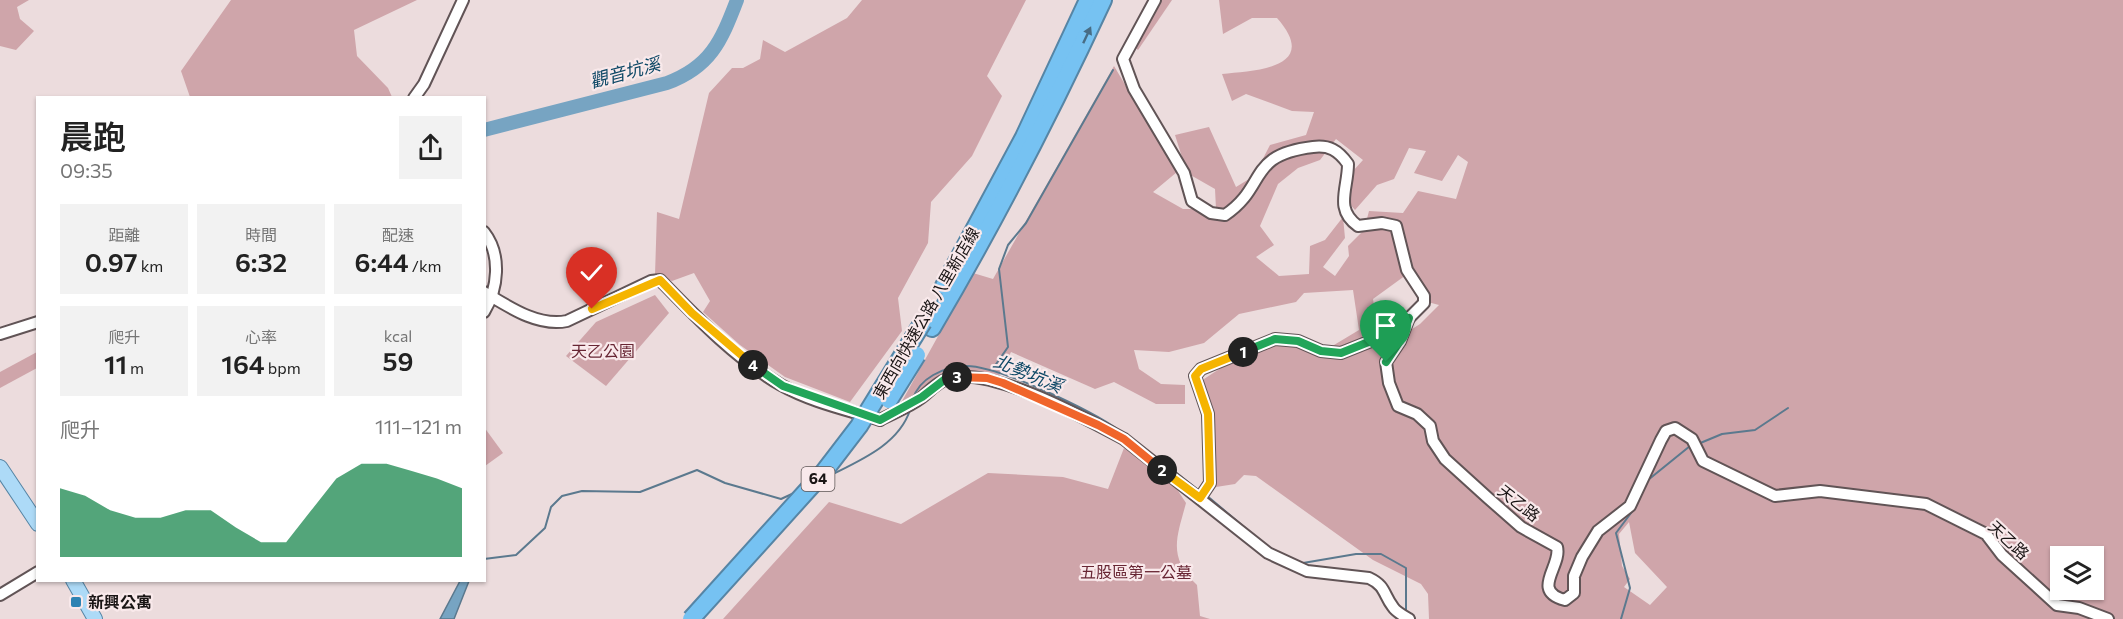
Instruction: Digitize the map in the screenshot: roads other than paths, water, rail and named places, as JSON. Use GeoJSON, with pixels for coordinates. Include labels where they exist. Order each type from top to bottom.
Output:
{"type":"FeatureCollection","features":[{"type":"Feature","properties":{"kind":"highway","name":"東西向快速公路 八里新店線"},"geometry":{"type":"LineString","coordinates":[[706,619],[784,536],[858,445],[902,381],[1024,137],[1088,0]]}},
{"type":"Feature","properties":{"kind":"highway","name":"東西向快速公路 八里新店線"},"geometry":{"type":"LineString","coordinates":[[691,619],[823,472],[859,426],[928,325],[982,242],[1045,124],[1103,0]]}},
{"type":"Feature","properties":{"kind":"main road"},"geometry":{"type":"LineString","coordinates":[[0,467],[36,521]]}},
{"type":"Feature","properties":{"kind":"main road"},"geometry":{"type":"LineString","coordinates":[[73,582],[95,619]]}},
{"type":"Feature","properties":{"kind":"street"},"geometry":{"type":"LineString","coordinates":[[415,96],[424,84],[463,0]]}},
{"type":"Feature","properties":{"kind":"street"},"geometry":{"type":"LineString","coordinates":[[1155,0],[1123,59],[1134,89],[1184,172],[1192,201],[1210,213],[1225,215],[1240,205],[1270,159],[1289,150],[1325,146],[1340,153],[1348,164],[1343,208],[1348,219],[1358,226],[1382,223],[1396,226],[1407,270],[1424,296],[1424,303],[1409,318],[1398,323],[1386,335],[1341,353],[1321,351],[1298,341],[1275,339],[1201,369],[1195,376],[1208,414],[1210,483],[1200,498]]}},
{"type":"Feature","properties":{"kind":"street"},"geometry":{"type":"LineString","coordinates":[[486,236],[494,252],[496,271],[489,294],[542,322],[554,324],[567,321],[651,281],[660,280],[692,313],[743,357],[783,386],[880,420],[922,397],[944,380],[967,376],[987,378],[1124,439],[1258,546],[1284,561],[1324,574],[1369,578],[1377,582],[1386,592],[1393,608],[1409,619]]}},
{"type":"Feature","properties":{"kind":"street","name":"天乙路"},"geometry":{"type":"LineString","coordinates":[[1409,318],[1400,341],[1386,362],[1389,383],[1398,406],[1417,414],[1430,426],[1433,441],[1445,459],[1488,498],[1521,527],[1557,547],[1558,560],[1548,576],[1548,583],[1550,589],[1559,598],[1565,600],[1574,593],[1574,576],[1598,531],[1630,506],[1660,440],[1666,431],[1675,428],[1692,439],[1702,461],[1776,496],[1820,491],[1926,504],[1986,534],[2002,555],[2057,605],[2079,608],[2108,619]]}},
{"type":"Feature","properties":{"kind":"street"},"geometry":{"type":"LineString","coordinates":[[0,334],[36,323]]}},
{"type":"Feature","properties":{"kind":"street"},"geometry":{"type":"LineString","coordinates":[[0,595],[36,573]]}},
{"type":"Feature","properties":{"kind":"water"},"geometry":{"type":"Polygon","coordinates":[[[459,582],[469,582],[454,619],[440,619],[459,582]]]}},
{"type":"Feature","properties":{"kind":"waterway","name":"觀音坑溪"},"geometry":{"type":"LineString","coordinates":[[486,129],[667,83],[682,77],[704,61],[712,51],[737,0]]}},
{"type":"Feature","properties":{"kind":"waterway"},"geometry":{"type":"LineString","coordinates":[[992,370],[1008,347],[999,269],[1008,245],[1026,223],[1113,70]]}},
{"type":"Feature","properties":{"kind":"waterway","name":"北勢坑溪"},"geometry":{"type":"LineString","coordinates":[[913,399],[921,385],[941,371],[964,366],[979,367],[1044,390],[1120,431]]}},
{"type":"Feature","properties":{"kind":"waterway"},"geometry":{"type":"LineString","coordinates":[[1698,444],[1722,434],[1755,430],[1788,408]]}},
{"type":"Feature","properties":{"kind":"waterway","name":"北勢坑溪"},"geometry":{"type":"LineString","coordinates":[[831,475],[866,457],[888,442],[905,422],[910,410]]}},
{"type":"Feature","properties":{"kind":"waterway"},"geometry":{"type":"LineString","coordinates":[[1636,504],[1648,480],[1690,446]]}},
{"type":"Feature","properties":{"kind":"waterway","name":"北勢坑溪"},"geometry":{"type":"LineString","coordinates":[[1153,455],[1201,492]]}},
{"type":"Feature","properties":{"kind":"waterway","name":"北勢坑溪"},"geometry":{"type":"LineString","coordinates":[[486,559],[516,555],[545,528],[551,507],[562,496],[582,491],[640,492],[697,470],[725,483],[781,499],[794,493]]}},
{"type":"Feature","properties":{"kind":"waterway","name":"北勢坑溪"},"geometry":{"type":"LineString","coordinates":[[1206,495],[1250,532]]}},
{"type":"Feature","properties":{"kind":"waterway"},"geometry":{"type":"LineString","coordinates":[[1621,619],[1630,588],[1616,533],[1634,509]]}},
{"type":"Feature","properties":{"kind":"waterway","name":"北勢坑溪"},"geometry":{"type":"LineString","coordinates":[[1303,563],[1356,554],[1381,554],[1406,568],[1406,613]]}},
{"type":"Feature","properties":{"kind":"place","name":"新興公寓"},"geometry":{"type":"Point","coordinates":[76,602]}},
{"type":"Feature","properties":{"kind":"park label","name":"天乙公園"},"geometry":{"type":"Point","coordinates":[603,351]}},
{"type":"Feature","properties":{"kind":"park label","name":"五股區第一公墓"},"geometry":{"type":"Point","coordinates":[1136,572]}}]}
